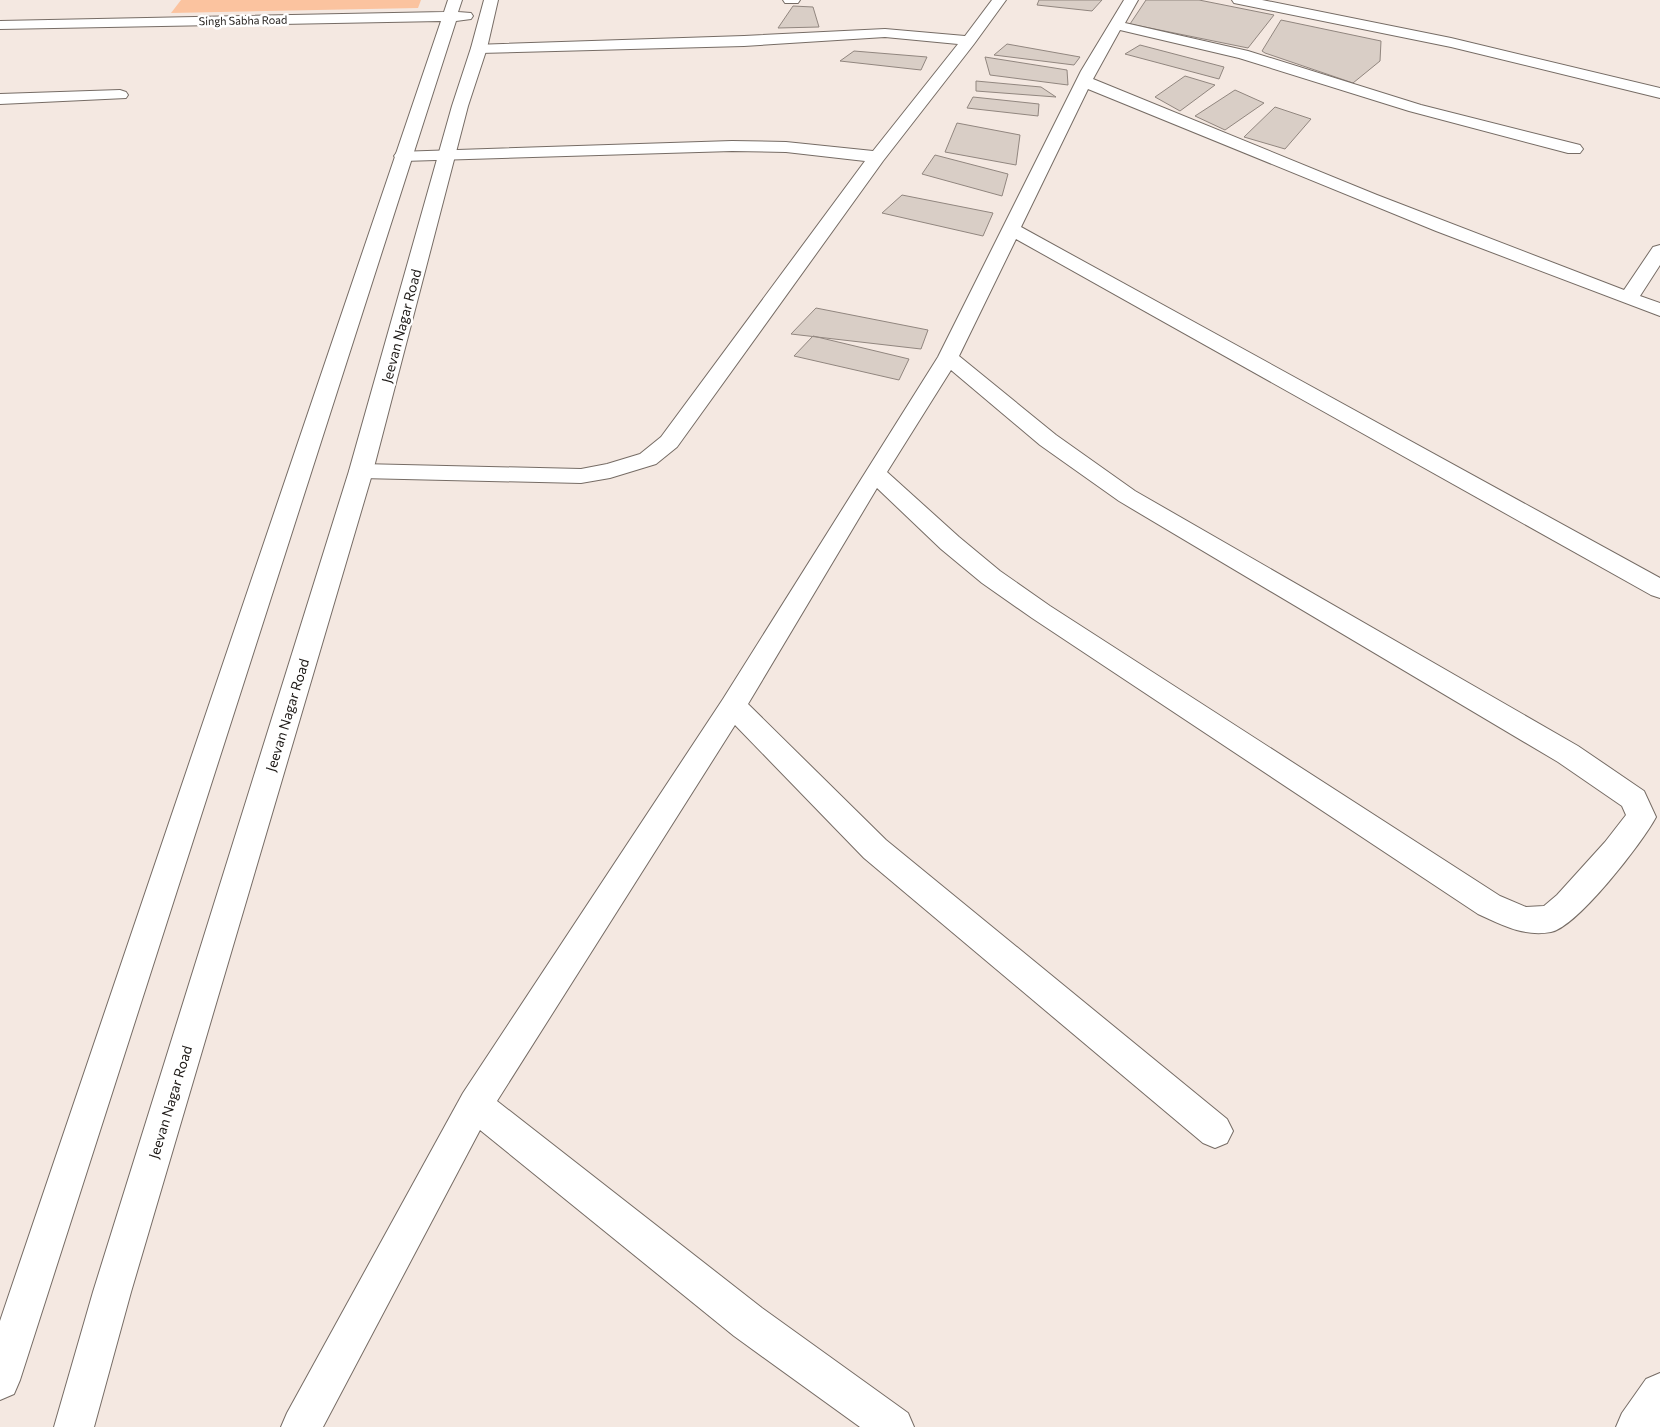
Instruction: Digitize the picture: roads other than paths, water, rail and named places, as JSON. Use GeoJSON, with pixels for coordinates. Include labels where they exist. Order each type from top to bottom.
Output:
{"type":"FeatureCollection","features":[{"type":"Feature","properties":{"kind":"street"},"geometry":{"type":"LineString","coordinates":[[361,471],[581,476],[610,471],[648,459],[669,442],[877,157],[999,0]]}},
{"type":"Feature","properties":{"kind":"street"},"geometry":{"type":"LineString","coordinates":[[301,1427],[475,1105],[733,706],[948,357],[1084,81],[1131,0]]}},
{"type":"Feature","properties":{"kind":"street"},"geometry":{"type":"LineString","coordinates":[[1239,0],[1354,15],[1660,93]]}},
{"type":"Feature","properties":{"kind":"street"},"geometry":{"type":"LineString","coordinates":[[0,1380],[449,15]]}},
{"type":"Feature","properties":{"kind":"street","name":"Singh Sabha Road"},"geometry":{"type":"LineString","coordinates":[[0,25],[449,15],[484,23],[744,40],[885,34],[969,41]]}},
{"type":"Feature","properties":{"kind":"street","name":"Singh Sabha Road"},"geometry":{"type":"LineString","coordinates":[[0,39],[449,15]]}},
{"type":"Feature","properties":{"kind":"street","name":"Jeevan Nagar Road"},"geometry":{"type":"LineString","coordinates":[[74,1427],[115,1282],[361,471],[484,23]]}},
{"type":"Feature","properties":{"kind":"street"},"geometry":{"type":"LineString","coordinates":[[1116,26],[1243,54],[1415,108],[1574,149]]}},
{"type":"Feature","properties":{"kind":"street"},"geometry":{"type":"LineString","coordinates":[[1084,81],[1261,155],[1660,310]]}},
{"type":"Feature","properties":{"kind":"street"},"geometry":{"type":"LineString","coordinates":[[0,99],[120,95]]}},
{"type":"Feature","properties":{"kind":"street"},"geometry":{"type":"LineString","coordinates":[[402,156],[732,146],[786,147],[877,157]]}},
{"type":"Feature","properties":{"kind":"street"},"geometry":{"type":"LineString","coordinates":[[1012,229],[1660,588]]}},
{"type":"Feature","properties":{"kind":"street"},"geometry":{"type":"LineString","coordinates":[[1628,298],[1660,251]]}},
{"type":"Feature","properties":{"kind":"street"},"geometry":{"type":"LineString","coordinates":[[875,473],[950,543],[991,577],[1041,612],[1489,905],[1524,920],[1552,919],[1616,851],[1640,817],[1634,800],[1614,784],[1568,754],[1127,496],[1048,440],[948,357]]}},
{"type":"Feature","properties":{"kind":"street"},"geometry":{"type":"LineString","coordinates":[[733,706],[875,849],[1215,1131]]}},
{"type":"Feature","properties":{"kind":"street"},"geometry":{"type":"LineString","coordinates":[[475,1105],[748,1322],[894,1427]]}},
{"type":"Feature","properties":{"kind":"street"},"geometry":{"type":"LineString","coordinates":[[1636,1427],[1660,1393]]}}]}
